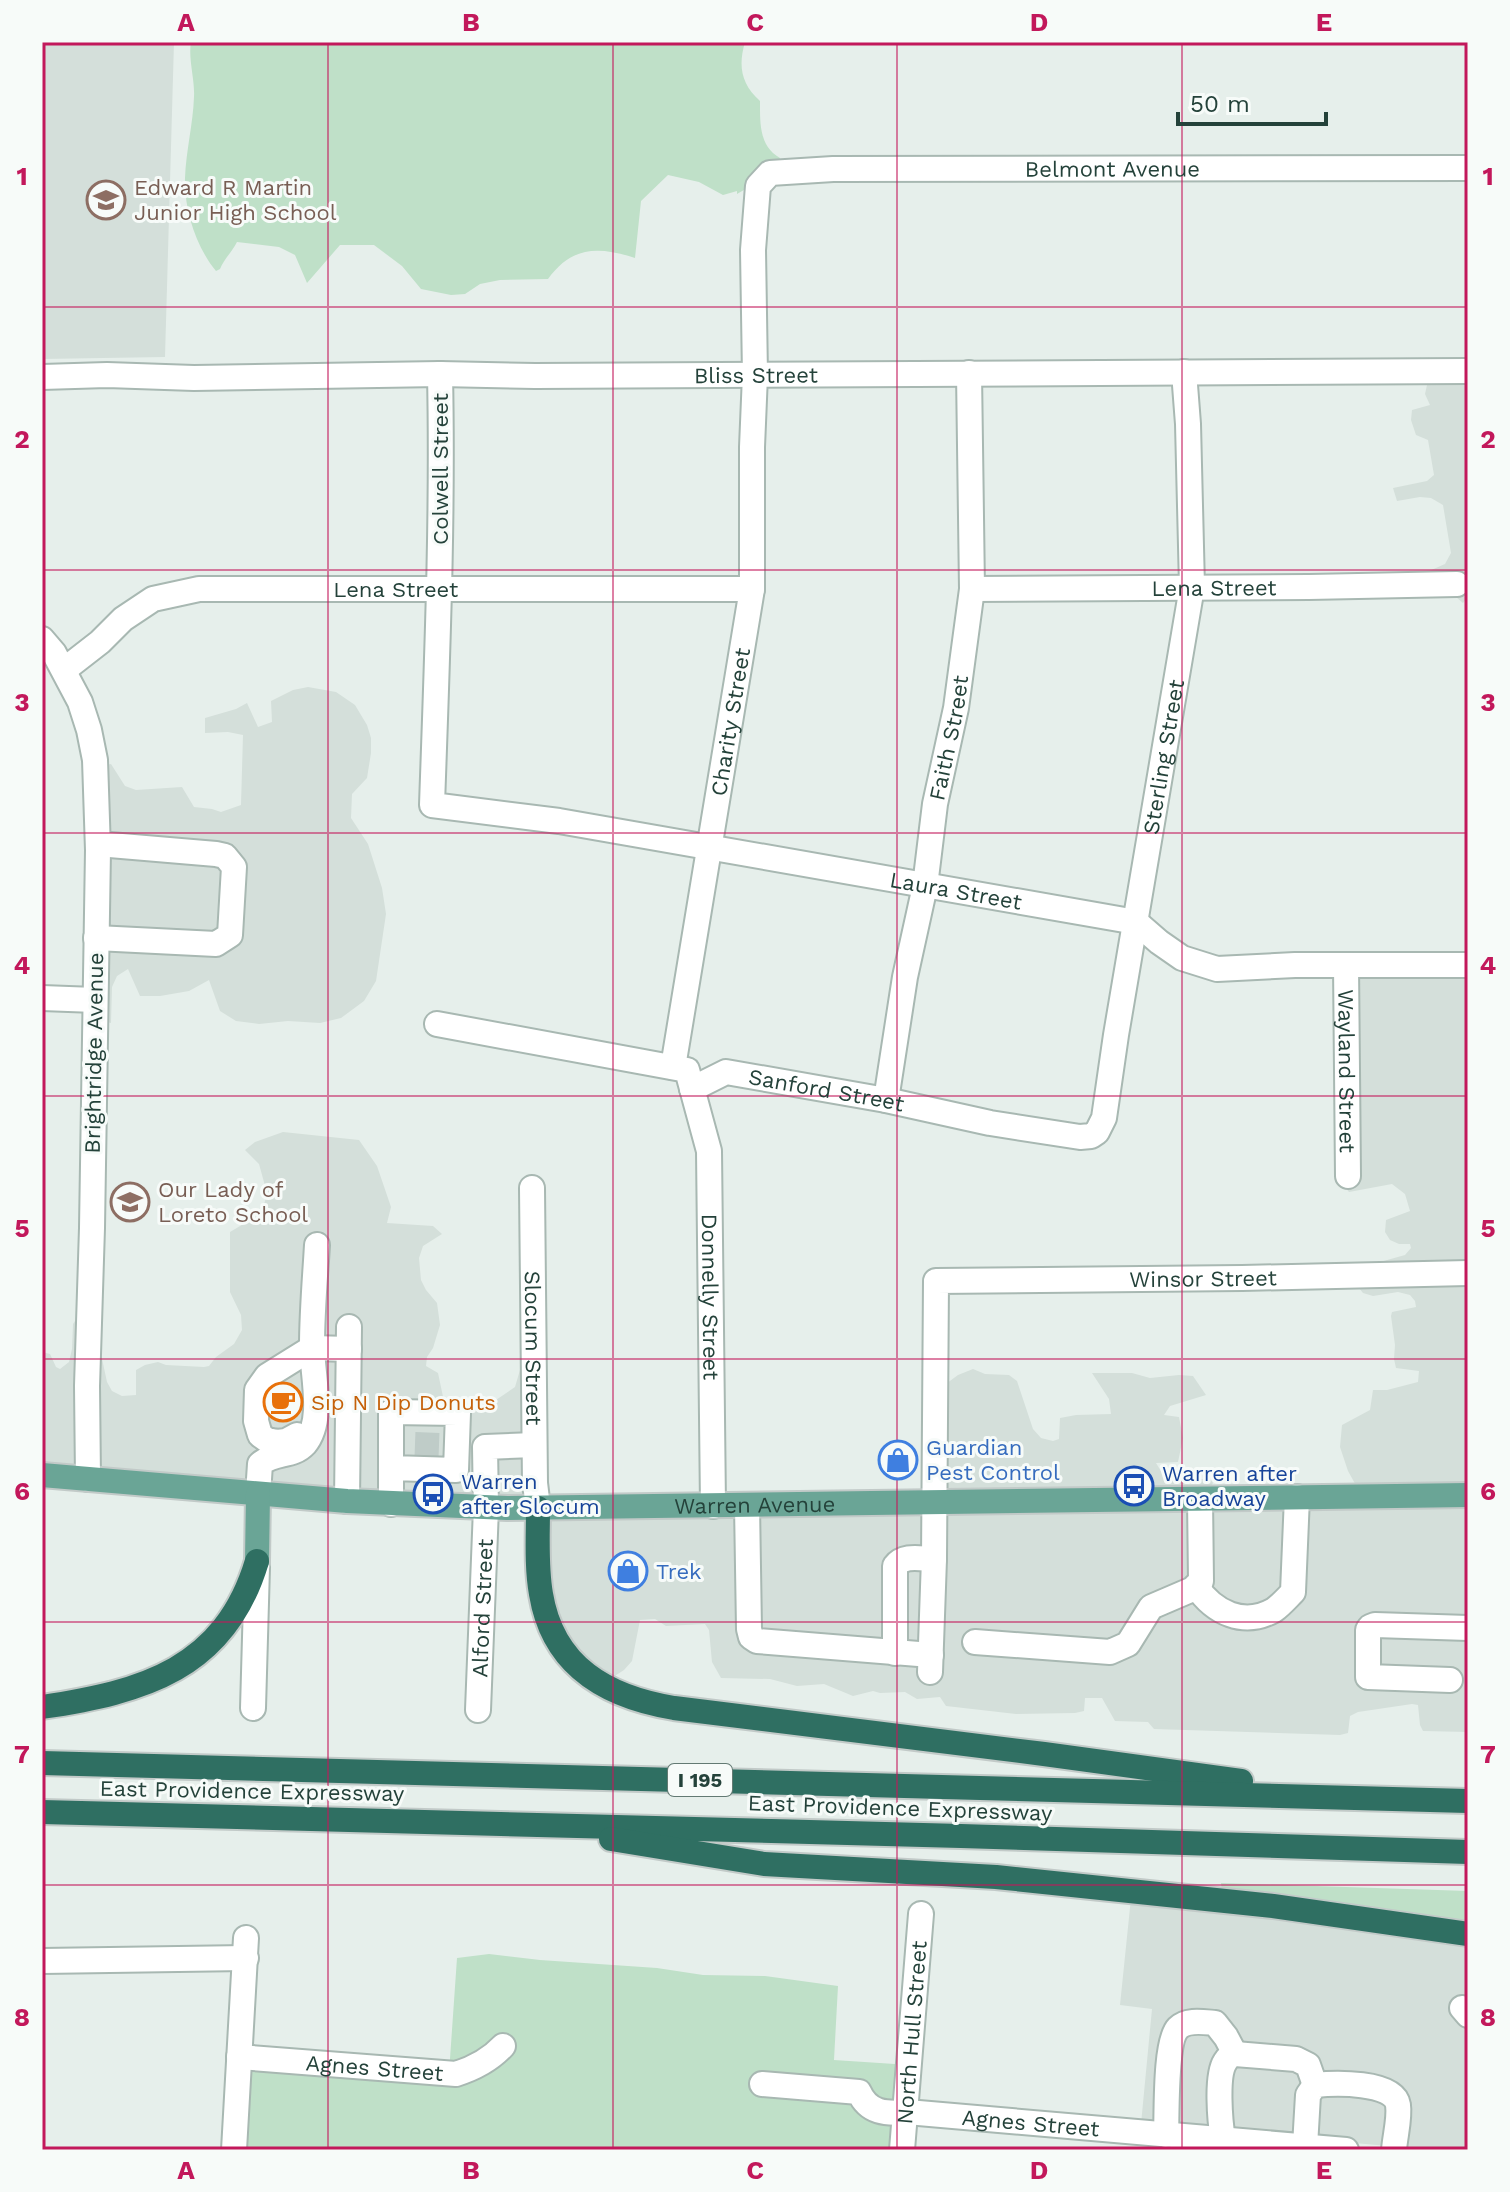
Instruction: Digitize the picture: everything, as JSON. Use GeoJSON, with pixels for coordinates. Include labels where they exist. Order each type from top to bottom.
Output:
{"type":"FeatureCollection","features":[{"type":"Feature","properties":{"kind":"highway"},"geometry":{"type":"LineString","coordinates":[[538,1508],[540,1592],[556,1638],[565,1652],[590,1677],[636,1701],[1358,1798]]}},
{"type":"Feature","properties":{"kind":"highway"},"geometry":{"type":"LineString","coordinates":[[42,1707],[115,1692],[153,1680],[184,1665],[211,1643],[234,1616],[257,1561]]}},
{"type":"Feature","properties":{"kind":"highway","name":"East Providence Expressway"},"geometry":{"type":"LineString","coordinates":[[42,1763],[1468,1801]]}},
{"type":"Feature","properties":{"kind":"highway","name":"East Providence Expressway"},"geometry":{"type":"LineString","coordinates":[[42,1812],[1468,1852]]}},
{"type":"Feature","properties":{"kind":"highway"},"geometry":{"type":"LineString","coordinates":[[514,1824],[764,1864],[1011,1878],[1273,1906],[1468,1934]]}},
{"type":"Feature","properties":{"kind":"main road","name":"Warren Avenue"},"geometry":{"type":"LineString","coordinates":[[42,1475],[347,1501],[486,1508],[1468,1495]]}},
{"type":"Feature","properties":{"kind":"main road"},"geometry":{"type":"LineString","coordinates":[[257,1561],[258,1494]]}},
{"type":"Feature","properties":{"kind":"street","name":"Belmont Avenue"},"geometry":{"type":"LineString","coordinates":[[763,182],[770,173],[833,169],[1468,168]]}},
{"type":"Feature","properties":{"kind":"street","name":"Charity Street"},"geometry":{"type":"LineString","coordinates":[[673,1067],[752,589],[753,250],[758,186],[763,182]]}},
{"type":"Feature","properties":{"kind":"street","name":"Bliss Street"},"geometry":{"type":"LineString","coordinates":[[42,377],[1468,371]]}},
{"type":"Feature","properties":{"kind":"street","name":"Sterling Street"},"geometry":{"type":"LineString","coordinates":[[1091,1136],[1097,1132],[1104,1118],[1192,587],[1184,372]]}},
{"type":"Feature","properties":{"kind":"street","name":"Faith Street"},"geometry":{"type":"LineString","coordinates":[[886,1100],[905,977],[925,886],[935,804],[956,708],[972,589],[969,373]]}},
{"type":"Feature","properties":{"kind":"street","name":"Colwell Street"},"geometry":{"type":"LineString","coordinates":[[432,805],[440,590],[440,374]]}},
{"type":"Feature","properties":{"kind":"street","name":"Lena Street"},"geometry":{"type":"LineString","coordinates":[[972,589],[1457,584]]}},
{"type":"Feature","properties":{"kind":"street","name":"Lena Street"},"geometry":{"type":"LineString","coordinates":[[64,670],[133,612],[153,599],[178,592],[222,589],[752,589]]}},
{"type":"Feature","properties":{"kind":"street","name":"Brightridge Avenue"},"geometry":{"type":"LineString","coordinates":[[42,639],[54,653],[80,702],[95,760],[98,844],[87,1386],[88,1479]]}},
{"type":"Feature","properties":{"kind":"street","name":"Laura Street"},"geometry":{"type":"LineString","coordinates":[[432,805],[559,821],[1136,922],[1182,958],[1217,969],[1295,965],[1468,965]]}},
{"type":"Feature","properties":{"kind":"street"},"geometry":{"type":"LineString","coordinates":[[96,938],[216,944],[230,935],[234,867],[225,856],[98,844]]}},
{"type":"Feature","properties":{"kind":"street","name":"Wayland Street"},"geometry":{"type":"LineString","coordinates":[[1346,965],[1348,1176]]}},
{"type":"Feature","properties":{"kind":"street"},"geometry":{"type":"LineString","coordinates":[[42,998],[95,1000]]}},
{"type":"Feature","properties":{"kind":"street"},"geometry":{"type":"LineString","coordinates":[[437,1024],[687,1070],[692,1089]]}},
{"type":"Feature","properties":{"kind":"street","name":"Sanford Street"},"geometry":{"type":"LineString","coordinates":[[692,1089],[726,1072],[886,1100],[990,1123],[1091,1136]]}},
{"type":"Feature","properties":{"kind":"street","name":"Donnelly Street"},"geometry":{"type":"LineString","coordinates":[[692,1089],[709,1151],[713,1506]]}},
{"type":"Feature","properties":{"kind":"street","name":"Slocum Street"},"geometry":{"type":"LineString","coordinates":[[532,1188],[534,1445],[538,1508]]}},
{"type":"Feature","properties":{"kind":"street"},"geometry":{"type":"LineString","coordinates":[[258,1494],[260,1464],[269,1456],[293,1452],[303,1446],[314,1424],[312,1355],[317,1245]]}},
{"type":"Feature","properties":{"kind":"street","name":"Winsor Street"},"geometry":{"type":"LineString","coordinates":[[933,1503],[936,1281],[1468,1273]]}},
{"type":"Feature","properties":{"kind":"street"},"geometry":{"type":"LineString","coordinates":[[312,1355],[349,1338],[347,1501]]}},
{"type":"Feature","properties":{"kind":"street"},"geometry":{"type":"LineString","coordinates":[[391,1468],[456,1470],[449,1445],[458,1413],[391,1412],[403,1444],[391,1468],[391,1504]]}},
{"type":"Feature","properties":{"kind":"street"},"geometry":{"type":"LineString","coordinates":[[449,1445],[534,1445]]}},
{"type":"Feature","properties":{"kind":"street","name":"Alford Street"},"geometry":{"type":"LineString","coordinates":[[478,1710],[486,1508],[485,1447]]}},
{"type":"Feature","properties":{"kind":"street"},"geometry":{"type":"LineString","coordinates":[[1196,1586],[1203,1597],[1220,1610],[1238,1618],[1262,1615],[1277,1608],[1293,1592],[1297,1497]]}},
{"type":"Feature","properties":{"kind":"street"},"geometry":{"type":"LineString","coordinates":[[975,1642],[1110,1652],[1128,1644],[1151,1607],[1193,1589],[1201,1581],[1200,1499]]}},
{"type":"Feature","properties":{"kind":"street"},"geometry":{"type":"LineString","coordinates":[[747,1505],[751,1637],[757,1641],[895,1653],[930,1664],[933,1503]]}},
{"type":"Feature","properties":{"kind":"street"},"geometry":{"type":"LineString","coordinates":[[895,1653],[895,1566],[906,1558],[934,1559]]}},
{"type":"Feature","properties":{"kind":"street"},"geometry":{"type":"LineString","coordinates":[[253,1708],[257,1561]]}},
{"type":"Feature","properties":{"kind":"street"},"geometry":{"type":"LineString","coordinates":[[1450,1680],[1368,1677],[1368,1630],[1375,1625],[1468,1628]]}},
{"type":"Feature","properties":{"kind":"street","name":"North Hull Street"},"geometry":{"type":"LineString","coordinates":[[902,2150],[921,1914]]}},
{"type":"Feature","properties":{"kind":"street"},"geometry":{"type":"LineString","coordinates":[[42,1961],[246,1948],[234,2150]]}},
{"type":"Feature","properties":{"kind":"street"},"geometry":{"type":"LineString","coordinates":[[1166,2135],[1170,2043],[1177,2028],[1187,2022],[1215,2023],[1235,2054]]}},
{"type":"Feature","properties":{"kind":"street","name":"Agnes Street"},"geometry":{"type":"LineString","coordinates":[[239,2057],[456,2074],[473,2069],[494,2056],[503,2046]]}},
{"type":"Feature","properties":{"kind":"street"},"geometry":{"type":"LineString","coordinates":[[1223,2139],[1220,2116],[1223,2066],[1227,2058],[1235,2054],[1296,2059],[1308,2065],[1315,2085]]}},
{"type":"Feature","properties":{"kind":"street","name":"Agnes Street"},"geometry":{"type":"LineString","coordinates":[[762,2084],[859,2092],[873,2110],[887,2114],[907,2112],[1346,2150]]}},
{"type":"Feature","properties":{"kind":"street"},"geometry":{"type":"LineString","coordinates":[[1305,2146],[1308,2095],[1315,2085]]}},
{"type":"Feature","properties":{"kind":"street"},"geometry":{"type":"LineString","coordinates":[[1315,2085],[1379,2087],[1392,2094],[1398,2103],[1394,2150]]}},
{"type":"Feature","properties":{"kind":"shaded area","name":"Edward R Martin Junior High School"},"geometry":{"type":"Polygon","coordinates":[[[42,42],[174,42],[165,357],[42,359],[42,42]]]}},
{"type":"Feature","properties":{"kind":"shaded area"},"geometry":{"type":"Polygon","coordinates":[[[1429,376],[1468,376],[1468,597],[1463,603],[1448,586],[1420,575],[1445,564],[1451,553],[1443,505],[1431,498],[1420,497],[1397,501],[1393,488],[1427,481],[1434,475],[1428,440],[1416,435],[1411,420],[1412,410],[1430,405],[1425,394],[1429,376]]]}},
{"type":"Feature","properties":{"kind":"shaded area"},"geometry":{"type":"Polygon","coordinates":[[[308,687],[336,692],[355,705],[371,738],[367,778],[352,794],[351,818],[368,844],[382,888],[386,914],[376,981],[364,1001],[341,1018],[320,1023],[288,1021],[259,1024],[236,1021],[220,1011],[209,980],[189,991],[140,996],[128,969],[117,976],[112,987],[111,1023],[107,1022],[102,1016],[97,767],[111,764],[125,786],[136,790],[182,787],[194,807],[221,812],[241,805],[243,735],[205,733],[205,718],[247,703],[258,727],[272,722],[271,701],[293,690],[308,687]]]}},
{"type":"Feature","properties":{"kind":"shaded area"},"geometry":{"type":"Polygon","coordinates":[[[1468,967],[1468,1732],[1423,1731],[1418,1705],[1412,1704],[1358,1712],[1350,1716],[1348,1733],[1340,1735],[1154,1729],[1148,1722],[1115,1721],[1102,1698],[1085,1698],[1084,1711],[1075,1713],[1016,1714],[946,1706],[940,1697],[917,1699],[905,1692],[873,1691],[853,1696],[824,1684],[797,1686],[770,1679],[721,1678],[712,1662],[709,1630],[705,1624],[666,1626],[655,1619],[640,1620],[632,1661],[607,1681],[581,1662],[551,1600],[543,1503],[931,1496],[935,1392],[958,1375],[973,1369],[985,1374],[1009,1375],[1017,1381],[1033,1429],[1041,1438],[1053,1441],[1059,1439],[1060,1418],[1111,1414],[1109,1399],[1092,1373],[1132,1373],[1150,1378],[1193,1376],[1206,1395],[1170,1406],[1164,1415],[1179,1417],[1183,1438],[1178,1462],[1156,1463],[1164,1476],[1210,1479],[1213,1483],[1209,1489],[1358,1489],[1340,1447],[1342,1425],[1370,1410],[1373,1390],[1387,1390],[1418,1382],[1419,1371],[1396,1368],[1391,1316],[1392,1312],[1416,1307],[1415,1301],[1410,1295],[1398,1292],[1373,1296],[1359,1288],[1363,1278],[1360,1263],[1380,1262],[1405,1255],[1411,1248],[1410,1244],[1390,1240],[1385,1232],[1386,1220],[1410,1211],[1405,1194],[1392,1184],[1349,1192],[1341,1182],[1347,969],[1468,967]]]}},
{"type":"Feature","properties":{"kind":"shaded area"},"geometry":{"type":"Polygon","coordinates":[[[283,1132],[359,1140],[377,1166],[391,1207],[387,1223],[433,1226],[442,1234],[423,1246],[419,1258],[421,1280],[437,1303],[440,1325],[426,1366],[438,1373],[445,1406],[460,1409],[479,1395],[493,1402],[515,1387],[520,1370],[528,1376],[543,1499],[485,1503],[42,1468],[42,1352],[50,1354],[60,1369],[69,1362],[75,1321],[83,1328],[97,1360],[101,1354],[112,1391],[122,1396],[136,1395],[136,1370],[145,1365],[158,1362],[209,1366],[234,1344],[242,1330],[241,1315],[230,1292],[230,1232],[262,1213],[267,1193],[259,1164],[245,1150],[255,1142],[283,1132]]]}},
{"type":"Feature","properties":{"kind":"shaded area"},"geometry":{"type":"Polygon","coordinates":[[[1131,1898],[1468,1946],[1468,2150],[1433,2150],[1141,2124],[1152,2009],[1120,2005],[1131,1898]]]}},
{"type":"Feature","properties":{"kind":"green space"},"geometry":{"type":"Polygon","coordinates":[[[191,42],[745,42],[742,59],[745,81],[760,101],[764,140],[780,158],[754,184],[737,194],[737,191],[723,195],[699,182],[668,175],[641,201],[635,258],[609,252],[587,252],[567,260],[548,279],[500,280],[480,284],[465,294],[451,295],[421,289],[402,266],[374,245],[340,245],[307,283],[295,255],[279,247],[237,242],[216,271],[197,239],[185,190],[194,97],[191,42]]]}},
{"type":"Feature","properties":{"kind":"green space"},"geometry":{"type":"Polygon","coordinates":[[[1221,1883],[1468,1891],[1468,1924],[1222,1891],[1221,1883]]]}},
{"type":"Feature","properties":{"kind":"green space"},"geometry":{"type":"Polygon","coordinates":[[[489,1954],[657,1968],[703,1975],[765,1976],[838,1986],[834,2060],[910,2065],[904,2150],[234,2150],[240,2054],[449,2073],[457,1958],[489,1954]]]}},
{"type":"Feature","properties":{"kind":"tunnel"},"geometry":{"type":"LineString","coordinates":[[415,1444],[442,1445]]}},
{"type":"Feature","properties":{"kind":"place","name":"Edward R Martin Junior High School"},"geometry":{"type":"Point","coordinates":[106,200]}},
{"type":"Feature","properties":{"kind":"place","name":"Our Lady of Loreto School"},"geometry":{"type":"Point","coordinates":[130,1202]}},
{"type":"Feature","properties":{"kind":"place","name":"Sip N Dip Donuts"},"geometry":{"type":"Point","coordinates":[283,1402]}},
{"type":"Feature","properties":{"kind":"place","name":"Guardian Pest Control"},"geometry":{"type":"Point","coordinates":[898,1460]}},
{"type":"Feature","properties":{"kind":"place","name":"Warren after Broadway"},"geometry":{"type":"Point","coordinates":[1134,1486]}},
{"type":"Feature","properties":{"kind":"place","name":"Warren after Slocum"},"geometry":{"type":"Point","coordinates":[433,1494]}},
{"type":"Feature","properties":{"kind":"place","name":"Trek"},"geometry":{"type":"Point","coordinates":[628,1571]}}]}
